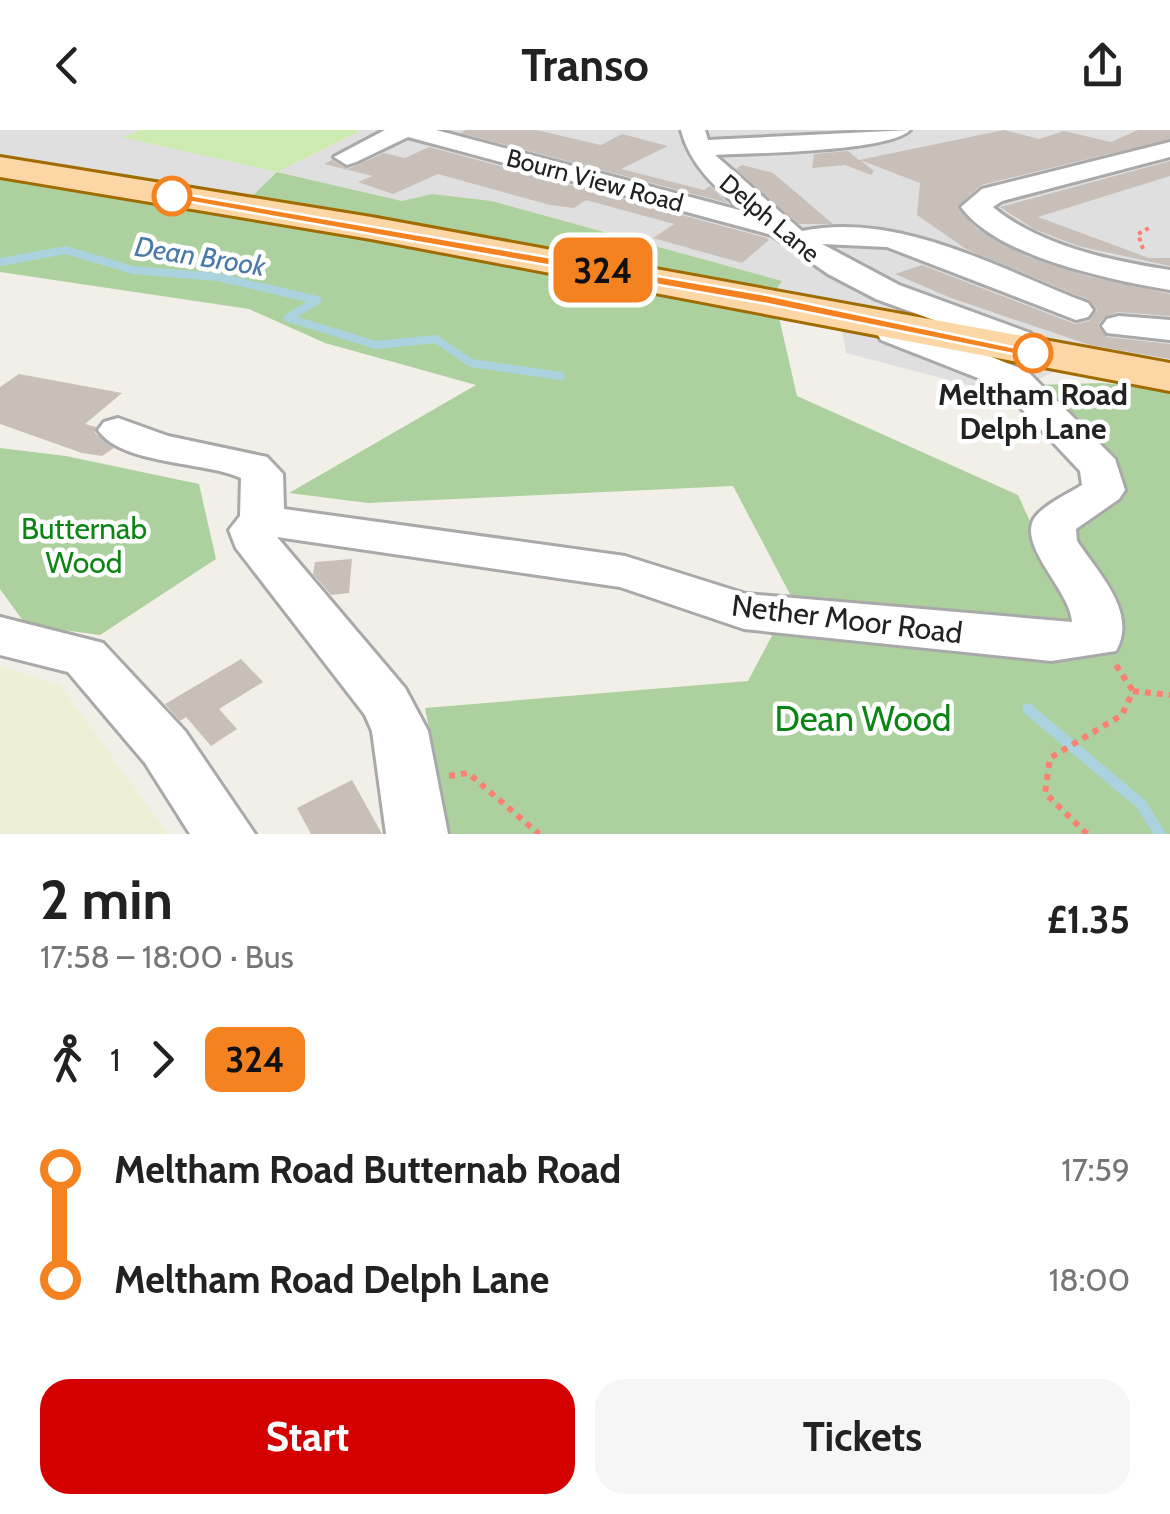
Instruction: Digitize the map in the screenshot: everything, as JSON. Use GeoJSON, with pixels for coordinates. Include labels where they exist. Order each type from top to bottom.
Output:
{"type":"FeatureCollection","features":[{"type":"Feature","properties":{"kind":"main road"},"geometry":{"type":"LineString","coordinates":[[0,167],[371,228],[1170,377]]}},
{"type":"Feature","properties":{"kind":"street"},"geometry":{"type":"LineString","coordinates":[[347,158],[407,130]]}},
{"type":"Feature","properties":{"kind":"street","name":"Bourn View Road"},"geometry":{"type":"LineString","coordinates":[[407,130],[788,235]]}},
{"type":"Feature","properties":{"kind":"street"},"geometry":{"type":"LineString","coordinates":[[695,139],[831,142],[898,130]]}},
{"type":"Feature","properties":{"kind":"street","name":"Delph Lane"},"geometry":{"type":"LineString","coordinates":[[695,139],[712,169],[827,265],[916,304],[1012,338],[1030,346],[1033,353]]}},
{"type":"Feature","properties":{"kind":"street"},"geometry":{"type":"LineString","coordinates":[[1170,149],[992,195],[975,206],[994,223],[1094,265],[1170,280]]}},
{"type":"Feature","properties":{"kind":"street"},"geometry":{"type":"LineString","coordinates":[[573,174],[558,182],[592,194]]}},
{"type":"Feature","properties":{"kind":"street"},"geometry":{"type":"LineString","coordinates":[[678,228],[827,265]]}},
{"type":"Feature","properties":{"kind":"street"},"geometry":{"type":"LineString","coordinates":[[788,235],[833,233],[892,239],[1076,310]]}},
{"type":"Feature","properties":{"kind":"street","name":"Nether Moor Road"},"geometry":{"type":"LineString","coordinates":[[262,514],[626,572],[744,611],[1051,642],[1098,638],[1096,608],[1054,542],[1054,523],[1104,490],[1100,468],[1014,378],[893,333],[890,326]]}},
{"type":"Feature","properties":{"kind":"street"},"geometry":{"type":"LineString","coordinates":[[1119,326],[1170,330]]}},
{"type":"Feature","properties":{"kind":"street"},"geometry":{"type":"LineString","coordinates":[[118,430],[158,446],[252,466],[262,474],[262,514],[252,530],[259,548],[386,703],[400,731],[417,834]]}},
{"type":"Feature","properties":{"kind":"street"},"geometry":{"type":"LineString","coordinates":[[0,636],[85,657],[166,747],[224,834]]}},
{"type":"Feature","properties":{"kind":"path"},"geometry":{"type":"LineString","coordinates":[[1087,834],[1045,793],[1050,758],[1122,716],[1133,691],[1170,695]]}},
{"type":"Feature","properties":{"kind":"path"},"geometry":{"type":"LineString","coordinates":[[410,782],[468,773],[539,834]]}},
{"type":"Feature","properties":{"kind":"shaded area"},"geometry":{"type":"Polygon","coordinates":[[[0,130],[142,130],[123,137],[277,172],[246,202],[0,160],[0,130]]]}},
{"type":"Feature","properties":{"kind":"shaded area"},"geometry":{"type":"Polygon","coordinates":[[[362,130],[1170,130],[1170,370],[1089,355],[1006,395],[846,353],[838,307],[774,293],[781,281],[492,201],[432,194],[402,201],[277,172],[362,130]]]}},
{"type":"Feature","properties":{"kind":"green space"},"geometry":{"type":"Polygon","coordinates":[[[142,130],[362,130],[277,172],[121,137],[142,130]]]}},
{"type":"Feature","properties":{"kind":"green space"},"geometry":{"type":"Polygon","coordinates":[[[277,172],[402,201],[432,194],[492,201],[782,281],[774,293],[246,202],[277,172]]]}},
{"type":"Feature","properties":{"kind":"green space","name":"Dean Wood"},"geometry":{"type":"Polygon","coordinates":[[[0,174],[388,239],[778,313],[797,396],[1018,495],[1071,611],[1111,624],[1076,533],[1123,481],[1034,385],[1103,383],[1170,389],[1170,834],[450,834],[425,708],[748,681],[792,598],[733,486],[368,503],[289,493],[476,385],[325,343],[249,309],[0,272],[0,174]]]}},
{"type":"Feature","properties":{"kind":"green space","name":"Butternab Wood"},"geometry":{"type":"Polygon","coordinates":[[[0,448],[66,456],[199,484],[216,559],[100,635],[26,625],[0,589],[0,448]]]}},
{"type":"Feature","properties":{"kind":"green space"},"geometry":{"type":"Polygon","coordinates":[[[0,666],[61,686],[168,834],[0,834],[0,666]]]}},
{"type":"Feature","properties":{"kind":"building"},"geometry":{"type":"Polygon","coordinates":[[[536,130],[601,145],[622,134],[668,146],[621,169],[704,190],[710,186],[728,203],[460,133],[536,130]]]}},
{"type":"Feature","properties":{"kind":"building"},"geometry":{"type":"Polygon","coordinates":[[[1004,130],[1039,139],[1064,131],[1111,142],[1138,130],[1170,130],[1170,139],[981,185],[957,207],[976,228],[1026,256],[1087,276],[1170,294],[1170,316],[1118,312],[1104,317],[1098,326],[1107,337],[1170,344],[1170,359],[1090,345],[951,298],[895,274],[922,265],[1075,324],[1089,321],[1097,310],[1089,300],[966,249],[917,215],[920,183],[860,160],[874,171],[871,175],[845,165],[812,168],[814,154],[848,151],[859,160],[1004,130]]]}},
{"type":"Feature","properties":{"kind":"building"},"geometry":{"type":"Polygon","coordinates":[[[429,147],[769,240],[742,263],[653,238],[674,224],[586,200],[574,208],[550,205],[438,174],[393,194],[358,182],[373,176],[324,164],[332,160],[348,169],[384,153],[405,158],[429,147]]]}},
{"type":"Feature","properties":{"kind":"building"},"geometry":{"type":"Polygon","coordinates":[[[1170,161],[1170,176],[1038,217],[1149,258],[1170,258],[1170,266],[1078,246],[1034,229],[1000,207],[1170,161]]]}},
{"type":"Feature","properties":{"kind":"building"},"geometry":{"type":"Polygon","coordinates":[[[742,165],[773,173],[833,224],[799,224],[736,169],[742,165]]]}},
{"type":"Feature","properties":{"kind":"building"},"geometry":{"type":"Polygon","coordinates":[[[19,374],[122,393],[85,424],[96,427],[95,433],[114,448],[102,456],[82,453],[0,424],[0,387],[19,374]]]}},
{"type":"Feature","properties":{"kind":"building"},"geometry":{"type":"Polygon","coordinates":[[[352,559],[349,593],[331,595],[313,574],[315,562],[352,559]]]}},
{"type":"Feature","properties":{"kind":"building"},"geometry":{"type":"Polygon","coordinates":[[[241,659],[263,682],[219,709],[237,729],[211,746],[186,717],[180,721],[165,704],[241,659]]]}},
{"type":"Feature","properties":{"kind":"building"},"geometry":{"type":"Polygon","coordinates":[[[352,780],[382,834],[311,834],[297,808],[352,780]]]}},
{"type":"Feature","properties":{"kind":"waterway","name":"Dean Brook"},"geometry":{"type":"LineString","coordinates":[[0,262],[60,251]]}},
{"type":"Feature","properties":{"kind":"waterway","name":"Dean Brook"},"geometry":{"type":"LineString","coordinates":[[60,251],[69,251]]}},
{"type":"Feature","properties":{"kind":"waterway","name":"Dean Brook"},"geometry":{"type":"LineString","coordinates":[[60,251],[69,251]]}},
{"type":"Feature","properties":{"kind":"waterway","name":"Dean Brook"},"geometry":{"type":"LineString","coordinates":[[69,251],[133,270],[218,277],[317,300],[288,318],[376,345],[436,339],[471,363],[560,376]]}},
{"type":"Feature","properties":{"kind":"waterway"},"geometry":{"type":"LineString","coordinates":[[1028,709],[1141,804],[1160,834]]}},
{"type":"Feature","properties":{"kind":"bus line","name":"324"},"geometry":{"type":"LineString","coordinates":[[172,196],[767,300],[1033,353]]}},
{"type":"Feature","properties":{"kind":"place","name":"Meltham Road Delph Lane"},"geometry":{"type":"Point","coordinates":[1033,353]}}]}
